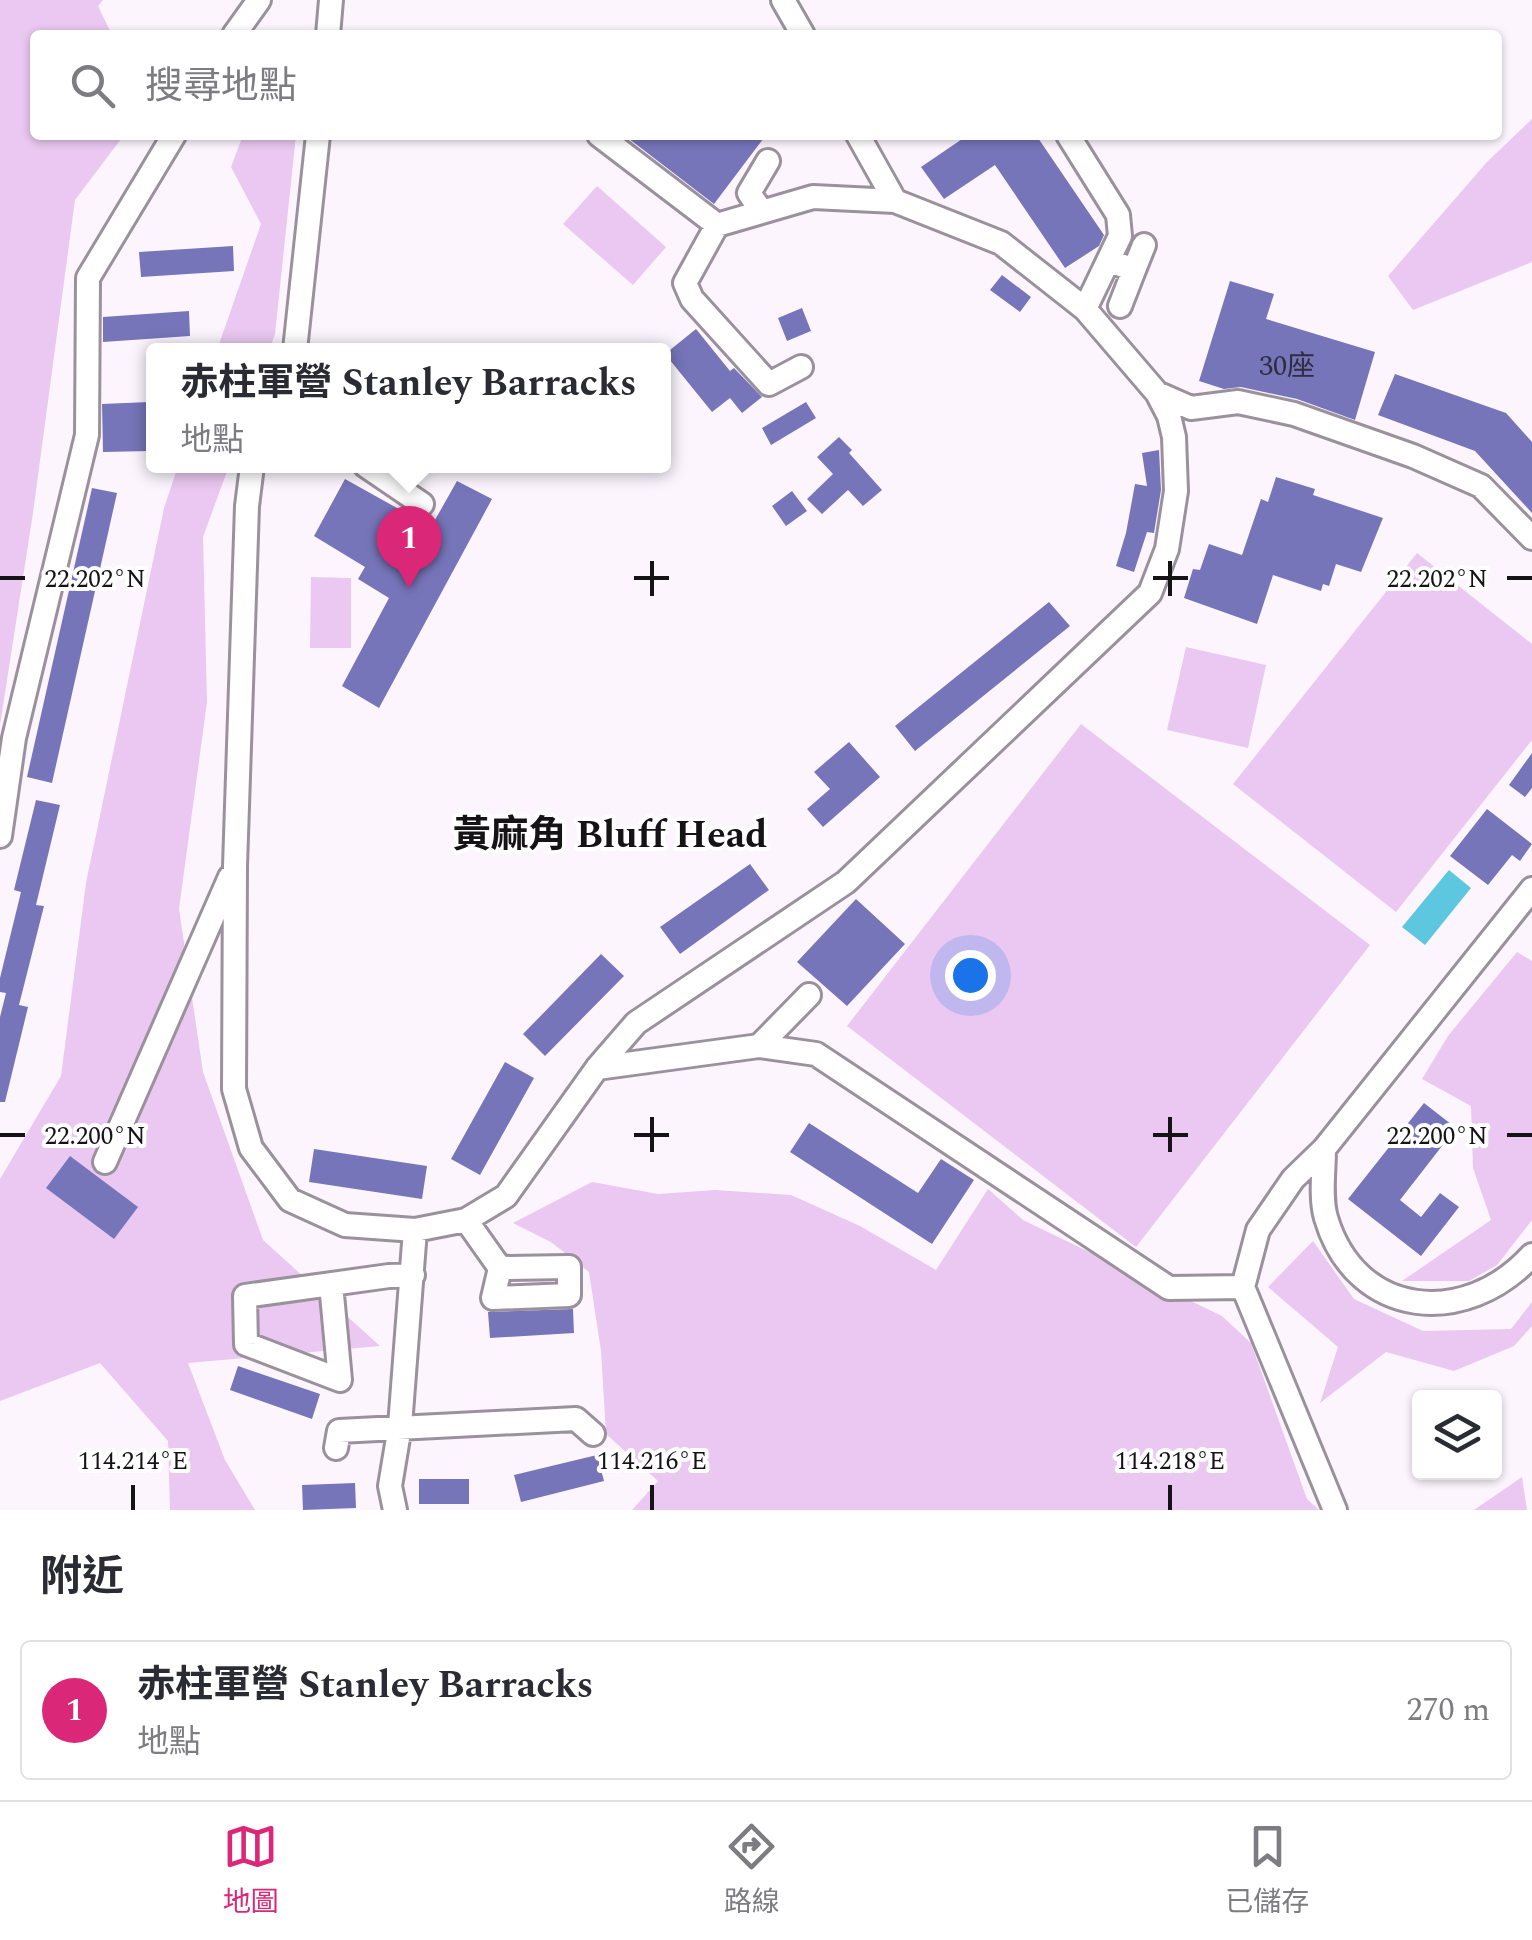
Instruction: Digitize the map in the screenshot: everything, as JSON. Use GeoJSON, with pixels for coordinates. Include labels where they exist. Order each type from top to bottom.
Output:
{"type":"FeatureCollection","features":[{"type":"Feature","properties":{"kind":"lane"},"geometry":{"type":"LineString","coordinates":[[238,30],[259,0]]}},
{"type":"Feature","properties":{"kind":"lane"},"geometry":{"type":"LineString","coordinates":[[329,30],[332,0]]}},
{"type":"Feature","properties":{"kind":"lane"},"geometry":{"type":"LineString","coordinates":[[783,0],[800,30]]}},
{"type":"Feature","properties":{"kind":"lane"},"geometry":{"type":"LineString","coordinates":[[0,836],[14,738],[86,436],[88,278],[171,140]]}},
{"type":"Feature","properties":{"kind":"lane"},"geometry":{"type":"LineString","coordinates":[[297,343],[317,140]]}},
{"type":"Feature","properties":{"kind":"lane"},"geometry":{"type":"LineString","coordinates":[[605,140],[717,225]]}},
{"type":"Feature","properties":{"kind":"lane"},"geometry":{"type":"LineString","coordinates":[[861,140],[895,202]]}},
{"type":"Feature","properties":{"kind":"lane"},"geometry":{"type":"LineString","coordinates":[[1071,140],[1118,215],[1120,236],[1085,308]]}},
{"type":"Feature","properties":{"kind":"lane"},"geometry":{"type":"LineString","coordinates":[[751,202],[768,161]]}},
{"type":"Feature","properties":{"kind":"lane"},"geometry":{"type":"LineString","coordinates":[[251,473],[235,866],[234,1089],[252,1148],[290,1200],[346,1224],[415,1230],[466,1220],[506,1196],[597,1068],[636,1022],[846,882],[1150,593],[1168,549],[1176,492],[1174,437],[1169,416],[1157,393],[1085,308],[1001,242],[895,202],[812,197],[751,202],[717,225],[685,283],[692,299],[768,384],[802,367]]}},
{"type":"Feature","properties":{"kind":"lane"},"geometry":{"type":"LineString","coordinates":[[1120,306],[1144,246]]}},
{"type":"Feature","properties":{"kind":"lane"},"geometry":{"type":"LineString","coordinates":[[1110,261],[1134,270]]}},
{"type":"Feature","properties":{"kind":"lane"},"geometry":{"type":"LineString","coordinates":[[1157,393],[1191,408],[1238,402],[1294,414],[1414,456],[1481,486],[1532,538]]}},
{"type":"Feature","properties":{"kind":"lane"},"geometry":{"type":"LineString","coordinates":[[376,473],[422,504]]}},
{"type":"Feature","properties":{"kind":"lane"},"geometry":{"type":"LineString","coordinates":[[105,1162],[235,866]]}},
{"type":"Feature","properties":{"kind":"lane"},"geometry":{"type":"LineString","coordinates":[[1335,1510],[1242,1287],[1258,1230],[1293,1179],[1324,1149],[1532,889]]}},
{"type":"Feature","properties":{"kind":"lane"},"geometry":{"type":"LineString","coordinates":[[759,1046],[809,995]]}},
{"type":"Feature","properties":{"kind":"lane"},"geometry":{"type":"LineString","coordinates":[[597,1068],[759,1046],[816,1054],[1169,1288],[1242,1287]]}},
{"type":"Feature","properties":{"kind":"lane"},"geometry":{"type":"LineString","coordinates":[[1324,1149],[1324,1214],[1335,1242],[1352,1268],[1380,1292],[1412,1303],[1449,1302],[1485,1293],[1514,1274],[1532,1255]]}},
{"type":"Feature","properties":{"kind":"lane"},"geometry":{"type":"LineString","coordinates":[[466,1220],[500,1268]]}},
{"type":"Feature","properties":{"kind":"lane"},"geometry":{"type":"LineString","coordinates":[[391,1510],[390,1486],[400,1426],[415,1230]]}},
{"type":"Feature","properties":{"kind":"lane"},"geometry":{"type":"LineString","coordinates":[[332,1284],[340,1380],[246,1344],[246,1296],[332,1284],[413,1275]]}},
{"type":"Feature","properties":{"kind":"lane"},"geometry":{"type":"LineString","coordinates":[[336,1448],[339,1430],[400,1426],[576,1418],[593,1434]]}},
{"type":"Feature","properties":{"kind":"shaded area"},"geometry":{"type":"Polygon","coordinates":[[[0,0],[103,0],[98,6],[110,30],[30,30],[30,140],[120,140],[75,200],[0,725],[0,0]]]}},
{"type":"Feature","properties":{"kind":"shaded area"},"geometry":{"type":"Polygon","coordinates":[[[1532,119],[1532,262],[1413,310],[1388,276],[1487,162],[1532,119]]]}},
{"type":"Feature","properties":{"kind":"shaded area"},"geometry":{"type":"Polygon","coordinates":[[[241,140],[295,140],[272,343],[219,343],[261,224],[231,167],[241,140]]]}},
{"type":"Feature","properties":{"kind":"shaded area"},"geometry":{"type":"Polygon","coordinates":[[[597,186],[666,247],[633,285],[563,224],[597,186]]]}},
{"type":"Feature","properties":{"kind":"shaded area"},"geometry":{"type":"Polygon","coordinates":[[[176,473],[226,473],[203,537],[207,702],[179,909],[203,1072],[263,1240],[380,1346],[188,1363],[225,1460],[255,1510],[170,1510],[168,1441],[100,1363],[0,1401],[0,1179],[61,1076],[86,883],[164,508],[176,473]]]}},
{"type":"Feature","properties":{"kind":"shaded area"},"geometry":{"type":"Polygon","coordinates":[[[1417,553],[1532,644],[1532,740],[1396,912],[1233,784],[1417,553]]]}},
{"type":"Feature","properties":{"kind":"shaded area"},"geometry":{"type":"Polygon","coordinates":[[[311,577],[351,578],[351,648],[310,648],[311,577]]]}},
{"type":"Feature","properties":{"kind":"shaded area"},"geometry":{"type":"Polygon","coordinates":[[[1186,647],[1266,665],[1248,748],[1167,730],[1186,647]]]}},
{"type":"Feature","properties":{"kind":"shaded area"},"geometry":{"type":"Polygon","coordinates":[[[1081,724],[1370,945],[1136,1247],[847,1026],[1081,724]]]}},
{"type":"Feature","properties":{"kind":"shaded area"},"geometry":{"type":"Polygon","coordinates":[[[1517,952],[1532,961],[1532,1220],[1497,1265],[1469,1281],[1402,1281],[1491,1220],[1473,1168],[1471,1106],[1422,1079],[1448,1036],[1517,952]]]}},
{"type":"Feature","properties":{"kind":"shaded area"},"geometry":{"type":"Polygon","coordinates":[[[592,1182],[658,1194],[715,1190],[791,1195],[860,1226],[936,1270],[988,1189],[1023,1220],[1222,1316],[1251,1343],[1307,1499],[1319,1510],[632,1510],[658,1481],[606,1434],[601,1351],[589,1272],[551,1242],[513,1223],[592,1182]]]}},
{"type":"Feature","properties":{"kind":"shaded area"},"geometry":{"type":"Polygon","coordinates":[[[1313,1241],[1354,1299],[1423,1331],[1511,1329],[1532,1302],[1532,1326],[1514,1346],[1454,1371],[1386,1352],[1320,1403],[1338,1347],[1268,1287],[1313,1241]]]}},
{"type":"Feature","properties":{"kind":"shaded area"},"geometry":{"type":"Polygon","coordinates":[[[1522,1477],[1527,1510],[1474,1510],[1522,1477]]]}},
{"type":"Feature","properties":{"kind":"water"},"geometry":{"type":"Polygon","coordinates":[[[1449,870],[1471,888],[1425,945],[1402,927],[1449,870]]]}},
{"type":"Feature","properties":{"kind":"building"},"geometry":{"type":"Polygon","coordinates":[[[631,140],[762,140],[714,204],[631,140]]]}},
{"type":"Feature","properties":{"kind":"building"},"geometry":{"type":"Polygon","coordinates":[[[961,140],[1039,140],[1104,235],[1099,246],[1065,268],[995,165],[944,199],[921,167],[961,140]]]}},
{"type":"Feature","properties":{"kind":"building"},"geometry":{"type":"Polygon","coordinates":[[[233,246],[234,271],[141,277],[139,252],[233,246]]]}},
{"type":"Feature","properties":{"kind":"building"},"geometry":{"type":"Polygon","coordinates":[[[1002,275],[1031,297],[1020,312],[990,290],[1002,275]]]}},
{"type":"Feature","properties":{"kind":"building"},"geometry":{"type":"Polygon","coordinates":[[[1230,281],[1274,294],[1266,319],[1375,352],[1355,420],[1297,399],[1241,387],[1224,389],[1199,381],[1230,281]]]}},
{"type":"Feature","properties":{"kind":"building"},"geometry":{"type":"Polygon","coordinates":[[[802,308],[811,331],[787,341],[778,318],[802,308]]]}},
{"type":"Feature","properties":{"kind":"building"},"geometry":{"type":"Polygon","coordinates":[[[189,311],[190,336],[103,342],[103,317],[189,311]]]}},
{"type":"Feature","properties":{"kind":"building"},"geometry":{"type":"Polygon","coordinates":[[[696,329],[730,371],[734,368],[762,397],[742,413],[730,398],[712,412],[671,361],[671,349],[696,329]]]}},
{"type":"Feature","properties":{"kind":"building"},"geometry":{"type":"Polygon","coordinates":[[[1395,374],[1506,413],[1532,442],[1532,513],[1475,451],[1378,415],[1395,374]]]}},
{"type":"Feature","properties":{"kind":"building"},"geometry":{"type":"Polygon","coordinates":[[[146,402],[146,451],[103,452],[102,404],[146,402]]]}},
{"type":"Feature","properties":{"kind":"building"},"geometry":{"type":"Polygon","coordinates":[[[806,402],[816,418],[771,445],[762,428],[806,402]]]}},
{"type":"Feature","properties":{"kind":"building"},"geometry":{"type":"Polygon","coordinates":[[[839,437],[882,490],[863,506],[848,490],[822,514],[807,499],[833,474],[817,457],[839,437]]]}},
{"type":"Feature","properties":{"kind":"building"},"geometry":{"type":"Polygon","coordinates":[[[1159,450],[1161,490],[1154,533],[1147,532],[1134,572],[1116,566],[1135,484],[1147,486],[1142,453],[1159,450]]]}},
{"type":"Feature","properties":{"kind":"building"},"geometry":{"type":"Polygon","coordinates":[[[1276,477],[1315,489],[1313,495],[1383,518],[1361,572],[1336,564],[1329,586],[1323,584],[1321,591],[1273,575],[1257,624],[1184,598],[1193,569],[1200,570],[1209,544],[1242,555],[1261,499],[1268,502],[1276,477]]]}},
{"type":"Feature","properties":{"kind":"building"},"geometry":{"type":"Polygon","coordinates":[[[345,479],[431,527],[457,481],[492,499],[379,708],[342,686],[389,598],[358,579],[365,567],[314,536],[345,479]]]}},
{"type":"Feature","properties":{"kind":"building"},"geometry":{"type":"Polygon","coordinates":[[[92,488],[117,493],[52,783],[27,777],[92,488]]]}},
{"type":"Feature","properties":{"kind":"building"},"geometry":{"type":"Polygon","coordinates":[[[792,491],[807,511],[786,526],[772,506],[792,491]]]}},
{"type":"Feature","properties":{"kind":"building"},"geometry":{"type":"Polygon","coordinates":[[[1049,602],[1070,626],[915,751],[895,726],[1049,602]]]}},
{"type":"Feature","properties":{"kind":"building"},"geometry":{"type":"Polygon","coordinates":[[[849,742],[880,777],[823,827],[807,809],[830,789],[814,772],[849,742]]]}},
{"type":"Feature","properties":{"kind":"building"},"geometry":{"type":"Polygon","coordinates":[[[1532,753],[1532,788],[1525,797],[1509,785],[1532,753]]]}},
{"type":"Feature","properties":{"kind":"building"},"geometry":{"type":"Polygon","coordinates":[[[36,800],[60,805],[36,905],[44,906],[19,1005],[28,1007],[5,1102],[0,1102],[0,1017],[6,993],[0,992],[0,978],[21,892],[14,890],[36,800]]]}},
{"type":"Feature","properties":{"kind":"building"},"geometry":{"type":"Polygon","coordinates":[[[1487,809],[1532,844],[1520,861],[1512,855],[1488,885],[1450,856],[1487,809]]]}},
{"type":"Feature","properties":{"kind":"building"},"geometry":{"type":"Polygon","coordinates":[[[750,864],[769,890],[680,954],[660,927],[750,864]]]}},
{"type":"Feature","properties":{"kind":"building"},"geometry":{"type":"Polygon","coordinates":[[[856,899],[905,944],[847,1006],[797,962],[856,899]]]}},
{"type":"Feature","properties":{"kind":"building"},"geometry":{"type":"Polygon","coordinates":[[[601,954],[624,976],[545,1056],[523,1034],[601,954]]]}},
{"type":"Feature","properties":{"kind":"building"},"geometry":{"type":"Polygon","coordinates":[[[505,1062],[534,1078],[480,1175],[451,1159],[505,1062]]]}},
{"type":"Feature","properties":{"kind":"building"},"geometry":{"type":"Polygon","coordinates":[[[1424,1103],[1456,1128],[1400,1200],[1421,1217],[1440,1193],[1459,1207],[1421,1256],[1348,1199],[1424,1103]]]}},
{"type":"Feature","properties":{"kind":"building"},"geometry":{"type":"Polygon","coordinates":[[[809,1123],[918,1193],[941,1159],[974,1180],[932,1244],[790,1152],[809,1123]]]}},
{"type":"Feature","properties":{"kind":"building"},"geometry":{"type":"Polygon","coordinates":[[[314,1149],[427,1166],[422,1199],[309,1182],[314,1149]]]}},
{"type":"Feature","properties":{"kind":"building"},"geometry":{"type":"Polygon","coordinates":[[[70,1156],[138,1207],[114,1239],[46,1188],[70,1156]]]}},
{"type":"Feature","properties":{"kind":"building"},"geometry":{"type":"Polygon","coordinates":[[[573,1309],[574,1333],[490,1338],[488,1312],[573,1309]]]}},
{"type":"Feature","properties":{"kind":"building"},"geometry":{"type":"Polygon","coordinates":[[[238,1366],[320,1394],[312,1419],[230,1390],[238,1366]]]}},
{"type":"Feature","properties":{"kind":"building"},"geometry":{"type":"Polygon","coordinates":[[[597,1455],[604,1481],[521,1502],[514,1475],[597,1455]]]}},
{"type":"Feature","properties":{"kind":"building"},"geometry":{"type":"Polygon","coordinates":[[[419,1479],[469,1479],[469,1504],[419,1504],[419,1479]]]}},
{"type":"Feature","properties":{"kind":"building"},"geometry":{"type":"Polygon","coordinates":[[[355,1483],[356,1508],[303,1510],[302,1485],[355,1483]]]}},
{"type":"Feature","properties":{"kind":"place","name":"赤柱軍營 Stanley Barracks"},"geometry":{"type":"Point","coordinates":[409,588]}},
{"type":"Feature","properties":{"kind":"district","name":"黃麻角 Bluff Head"},"geometry":{"type":"Point","coordinates":[610,836]}}]}
